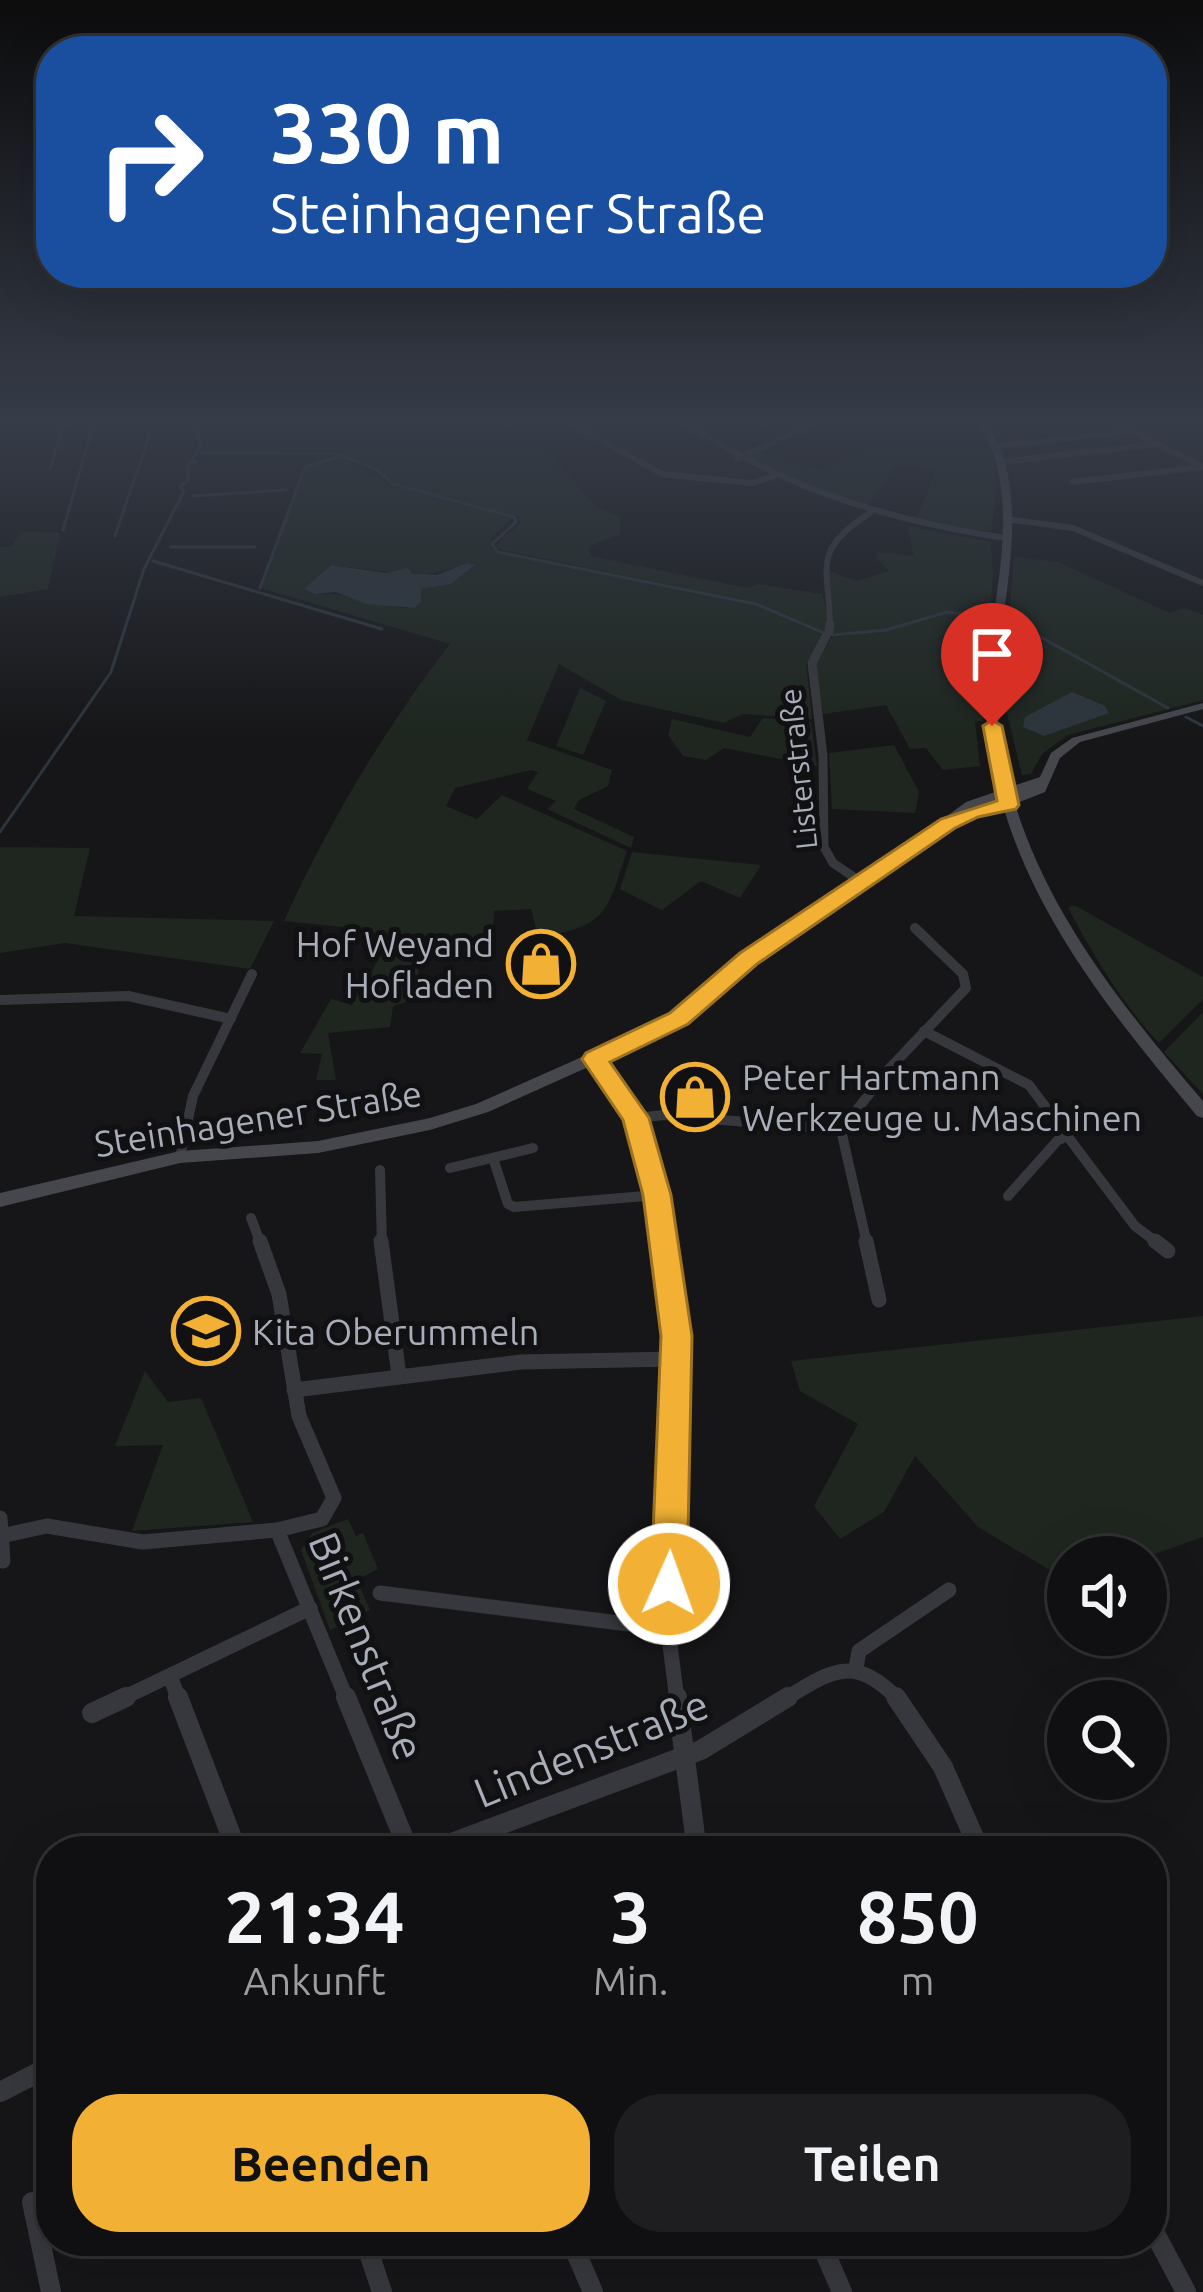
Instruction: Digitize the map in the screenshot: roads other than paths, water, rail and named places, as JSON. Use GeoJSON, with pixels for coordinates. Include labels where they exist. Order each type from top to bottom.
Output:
{"type":"FeatureCollection","features":[{"type":"Feature","properties":{"kind":"main road"},"geometry":{"type":"LineString","coordinates":[[1006,526],[991,700],[1007,798],[1042,887],[1087,964],[1203,1112]]}},
{"type":"Feature","properties":{"kind":"main road","name":"Steinhagener Straße"},"geometry":{"type":"LineString","coordinates":[[0,1199],[180,1157],[308,1149],[430,1124],[482,1108],[679,1018],[748,959],[948,824],[1007,798],[1034,794],[1059,751],[1076,740],[1203,706]]}},
{"type":"Feature","properties":{"kind":"street","name":"Listerstraße"},"geometry":{"type":"LineString","coordinates":[[857,526],[829,554],[822,578],[830,615],[828,634],[812,663],[824,756],[824,847],[833,862],[864,884]]}},
{"type":"Feature","properties":{"kind":"street"},"geometry":{"type":"LineString","coordinates":[[922,526],[1005,538]]}},
{"type":"Feature","properties":{"kind":"street"},"geometry":{"type":"LineString","coordinates":[[1058,526],[1073,528],[1203,583]]}},
{"type":"Feature","properties":{"kind":"street"},"geometry":{"type":"LineString","coordinates":[[841,1130],[924,1031],[964,992],[967,983],[932,939],[915,928]]}},
{"type":"Feature","properties":{"kind":"street"},"geometry":{"type":"LineString","coordinates":[[180,1157],[193,1096],[252,974]]}},
{"type":"Feature","properties":{"kind":"street"},"geometry":{"type":"LineString","coordinates":[[1,999],[128,996],[231,1019]]}},
{"type":"Feature","properties":{"kind":"street"},"geometry":{"type":"LineString","coordinates":[[924,1031],[1029,1085],[1141,1233],[1168,1250]]}},
{"type":"Feature","properties":{"kind":"street"},"geometry":{"type":"LineString","coordinates":[[595,1059],[636,1118],[657,1195],[676,1359],[668,1629],[694,1836]]}},
{"type":"Feature","properties":{"kind":"street"},"geometry":{"type":"LineString","coordinates":[[636,1118],[664,1115],[841,1130]]}},
{"type":"Feature","properties":{"kind":"street"},"geometry":{"type":"LineString","coordinates":[[841,1130],[878,1300]]}},
{"type":"Feature","properties":{"kind":"street"},"geometry":{"type":"LineString","coordinates":[[1008,1196],[1058,1140],[1068,1136]]}},
{"type":"Feature","properties":{"kind":"street"},"geometry":{"type":"LineString","coordinates":[[450,1168],[533,1148]]}},
{"type":"Feature","properties":{"kind":"street"},"geometry":{"type":"LineString","coordinates":[[494,1158],[508,1204],[514,1207],[657,1195]]}},
{"type":"Feature","properties":{"kind":"street"},"geometry":{"type":"LineString","coordinates":[[380,1170],[378,1217],[399,1376]]}},
{"type":"Feature","properties":{"kind":"street"},"geometry":{"type":"LineString","coordinates":[[251,1218],[279,1294],[299,1416],[334,1498],[322,1519],[278,1530]]}},
{"type":"Feature","properties":{"kind":"street"},"geometry":{"type":"LineString","coordinates":[[294,1390],[521,1362],[676,1359]]}},
{"type":"Feature","properties":{"kind":"street"},"geometry":{"type":"LineString","coordinates":[[0,1519],[3,1562]]}},
{"type":"Feature","properties":{"kind":"street","name":"Birkenstraße"},"geometry":{"type":"LineString","coordinates":[[1,1536],[46,1526],[142,1542],[278,1530],[403,1836]]}},
{"type":"Feature","properties":{"kind":"street","name":"Lindenstraße"},"geometry":{"type":"LineString","coordinates":[[470,1836],[701,1750],[834,1670],[856,1668],[859,1651],[949,1590]]}},
{"type":"Feature","properties":{"kind":"street"},"geometry":{"type":"LineString","coordinates":[[380,1594],[668,1629]]}},
{"type":"Feature","properties":{"kind":"street"},"geometry":{"type":"LineString","coordinates":[[92,1713],[310,1608]]}},
{"type":"Feature","properties":{"kind":"street"},"geometry":{"type":"LineString","coordinates":[[856,1668],[870,1673],[925,1732],[973,1836]]}},
{"type":"Feature","properties":{"kind":"street"},"geometry":{"type":"LineString","coordinates":[[170,1676],[231,1836]]}},
{"type":"Feature","properties":{"kind":"street"},"geometry":{"type":"LineString","coordinates":[[0,2092],[36,2074]]}},
{"type":"Feature","properties":{"kind":"street"},"geometry":{"type":"LineString","coordinates":[[32,2202],[36,2221]]}},
{"type":"Feature","properties":{"kind":"street"},"geometry":{"type":"LineString","coordinates":[[43,2256],[51,2292]]}},
{"type":"Feature","properties":{"kind":"street"},"geometry":{"type":"LineString","coordinates":[[370,2256],[382,2292]]}},
{"type":"Feature","properties":{"kind":"street"},"geometry":{"type":"LineString","coordinates":[[578,2256],[593,2292]]}},
{"type":"Feature","properties":{"kind":"street"},"geometry":{"type":"LineString","coordinates":[[826,2256],[842,2292]]}},
{"type":"Feature","properties":{"kind":"street"},"geometry":{"type":"LineString","coordinates":[[1167,2256],[1186,2292]]}},
{"type":"Feature","properties":{"kind":"waterway"},"geometry":{"type":"LineString","coordinates":[[63,530],[64,526]]}},
{"type":"Feature","properties":{"kind":"waterway"},"geometry":{"type":"LineString","coordinates":[[115,536],[118,526]]}},
{"type":"Feature","properties":{"kind":"waterway"},"geometry":{"type":"LineString","coordinates":[[0,832],[111,672],[144,569],[166,526]]}},
{"type":"Feature","properties":{"kind":"waterway"},"geometry":{"type":"LineString","coordinates":[[260,588],[283,526]]}},
{"type":"Feature","properties":{"kind":"waterway"},"geometry":{"type":"LineString","coordinates":[[512,526],[492,544],[498,552],[756,604],[824,633]]}},
{"type":"Feature","properties":{"kind":"waterway"},"geometry":{"type":"LineString","coordinates":[[171,547],[255,547]]}},
{"type":"Feature","properties":{"kind":"waterway"},"geometry":{"type":"LineString","coordinates":[[153,561],[382,629]]}},
{"type":"Feature","properties":{"kind":"waterway"},"geometry":{"type":"LineString","coordinates":[[833,635],[886,630],[947,612],[984,617]]}},
{"type":"Feature","properties":{"kind":"waterway"},"geometry":{"type":"LineString","coordinates":[[1012,621],[1168,708]]}},
{"type":"Feature","properties":{"kind":"waterway"},"geometry":{"type":"LineString","coordinates":[[1186,717],[1203,726]]}},
{"type":"Feature","properties":{"kind":"place","name":"Hof Weyand Hofladen"},"geometry":{"type":"Point","coordinates":[541,964]}},
{"type":"Feature","properties":{"kind":"place","name":"Peter Hartmann Werkzeuge u. Maschinen"},"geometry":{"type":"Point","coordinates":[695,1097]}},
{"type":"Feature","properties":{"kind":"place","name":"Kita Oberummeln"},"geometry":{"type":"Point","coordinates":[206,1331]}}]}
